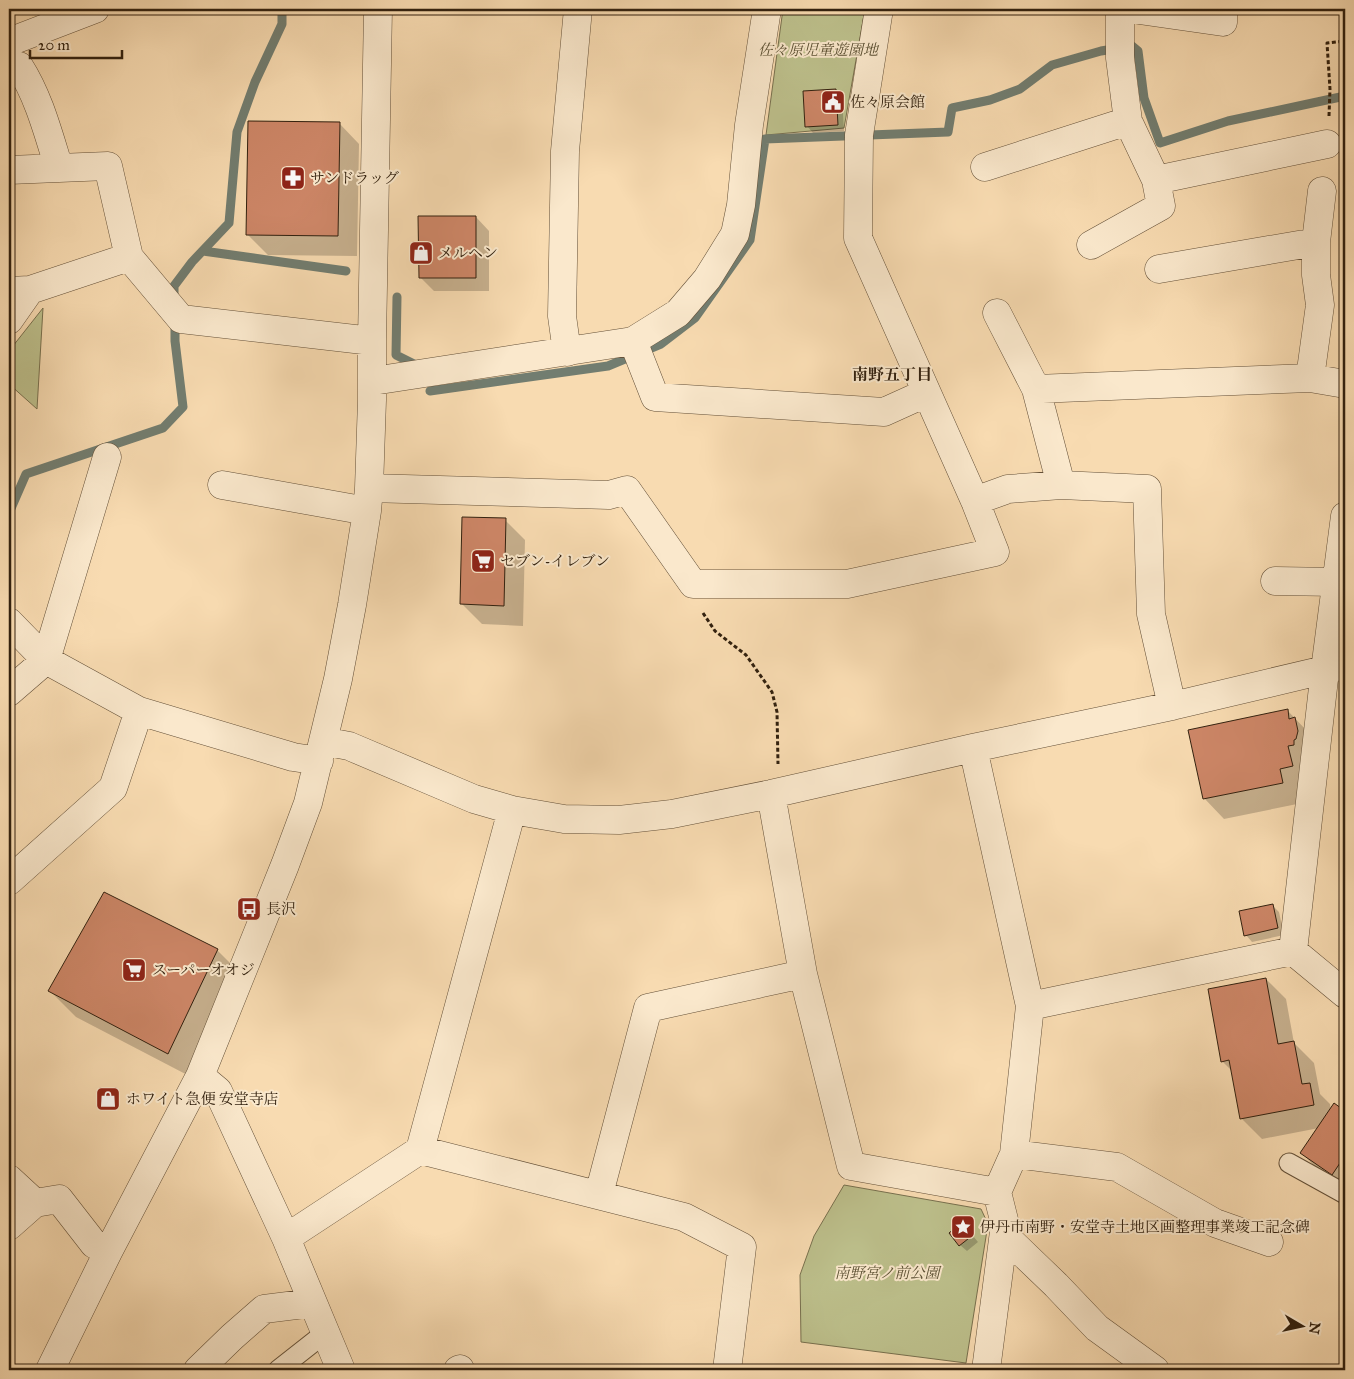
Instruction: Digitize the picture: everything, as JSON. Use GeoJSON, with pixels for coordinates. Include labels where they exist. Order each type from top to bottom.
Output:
{"type":"FeatureCollection","features":[{"type":"Feature","properties":{"kind":"street"},"geometry":{"type":"LineString","coordinates":[[9,42],[95,9]]}},
{"type":"Feature","properties":{"kind":"street"},"geometry":{"type":"LineString","coordinates":[[50,1370],[108,1252],[200,1076],[308,803],[321,751],[352,604],[368,500],[373,381],[372,341],[378,9]]}},
{"type":"Feature","properties":{"kind":"street"},"geometry":{"type":"LineString","coordinates":[[567,352],[562,316],[565,150],[578,9]]}},
{"type":"Feature","properties":{"kind":"street"},"geometry":{"type":"LineString","coordinates":[[373,381],[633,341],[678,314],[707,279],[735,234],[741,204],[749,125],[767,9]]}},
{"type":"Feature","properties":{"kind":"street"},"geometry":{"type":"LineString","coordinates":[[222,485],[368,500],[609,495],[627,490],[693,584],[847,584],[995,552],[975,501],[858,238],[858,136],[879,9]]}},
{"type":"Feature","properties":{"kind":"street"},"geometry":{"type":"LineString","coordinates":[[1090,244],[1161,206],[1156,180],[1128,121],[1120,58],[1120,9]]}},
{"type":"Feature","properties":{"kind":"street"},"geometry":{"type":"LineString","coordinates":[[1132,9],[1223,22],[1224,9]]}},
{"type":"Feature","properties":{"kind":"street"},"geometry":{"type":"LineString","coordinates":[[9,65],[20,66],[28,80],[59,168]]}},
{"type":"Feature","properties":{"kind":"street"},"geometry":{"type":"LineString","coordinates":[[985,167],[1128,121]]}},
{"type":"Feature","properties":{"kind":"street"},"geometry":{"type":"LineString","coordinates":[[1156,180],[1327,144]]}},
{"type":"Feature","properties":{"kind":"street"},"geometry":{"type":"LineString","coordinates":[[9,170],[108,166],[129,257],[174,310],[372,341]]}},
{"type":"Feature","properties":{"kind":"street"},"geometry":{"type":"LineString","coordinates":[[1310,378],[1320,305],[1316,275],[1316,242],[1322,191]]}},
{"type":"Feature","properties":{"kind":"street"},"geometry":{"type":"LineString","coordinates":[[1159,269],[1316,242]]}},
{"type":"Feature","properties":{"kind":"street"},"geometry":{"type":"LineString","coordinates":[[9,320],[19,291],[129,257]]}},
{"type":"Feature","properties":{"kind":"street"},"geometry":{"type":"LineString","coordinates":[[997,313],[1036,389],[1061,485]]}},
{"type":"Feature","properties":{"kind":"street"},"geometry":{"type":"LineString","coordinates":[[633,341],[655,398],[884,412],[926,394]]}},
{"type":"Feature","properties":{"kind":"street"},"geometry":{"type":"LineString","coordinates":[[1036,389],[1310,378],[1345,384]]}},
{"type":"Feature","properties":{"kind":"street"},"geometry":{"type":"LineString","coordinates":[[9,692],[46,660],[107,457]]}},
{"type":"Feature","properties":{"kind":"street"},"geometry":{"type":"LineString","coordinates":[[975,501],[1008,489],[1061,485],[1147,489],[1151,614],[1172,706]]}},
{"type":"Feature","properties":{"kind":"street"},"geometry":{"type":"LineString","coordinates":[[1293,951],[1335,668],[1337,582],[1345,516]]}},
{"type":"Feature","properties":{"kind":"street"},"geometry":{"type":"LineString","coordinates":[[1275,581],[1337,582]]}},
{"type":"Feature","properties":{"kind":"street"},"geometry":{"type":"LineString","coordinates":[[9,622],[46,660],[139,711],[293,757],[349,746],[474,799],[512,810],[564,818],[619,820],[672,814],[775,793],[1172,706],[1335,668]]}},
{"type":"Feature","properties":{"kind":"street"},"geometry":{"type":"LineString","coordinates":[[9,881],[113,788],[139,711]]}},
{"type":"Feature","properties":{"kind":"street"},"geometry":{"type":"LineString","coordinates":[[974,748],[1030,1006],[1014,1154],[997,1192],[1005,1224],[987,1367]]}},
{"type":"Feature","properties":{"kind":"street"},"geometry":{"type":"LineString","coordinates":[[775,793],[803,974],[851,1166],[997,1192]]}},
{"type":"Feature","properties":{"kind":"street"},"geometry":{"type":"LineString","coordinates":[[286,1238],[420,1150],[512,810]]}},
{"type":"Feature","properties":{"kind":"street"},"geometry":{"type":"LineString","coordinates":[[1293,951],[1345,994]]}},
{"type":"Feature","properties":{"kind":"street"},"geometry":{"type":"LineString","coordinates":[[1030,1006],[1293,951]]}},
{"type":"Feature","properties":{"kind":"street"},"geometry":{"type":"LineString","coordinates":[[598,1194],[648,1008],[803,974]]}},
{"type":"Feature","properties":{"kind":"street"},"geometry":{"type":"LineString","coordinates":[[200,1076],[218,1091],[286,1238],[341,1370]]}},
{"type":"Feature","properties":{"kind":"street"},"geometry":{"type":"LineString","coordinates":[[420,1150],[684,1216],[742,1247],[727,1370]]}},
{"type":"Feature","properties":{"kind":"street"},"geometry":{"type":"LineString","coordinates":[[1014,1154],[1117,1166],[1215,1223],[1270,1242]]}},
{"type":"Feature","properties":{"kind":"street"},"geometry":{"type":"LineString","coordinates":[[9,1178],[35,1203]]}},
{"type":"Feature","properties":{"kind":"street"},"geometry":{"type":"LineString","coordinates":[[9,1226],[35,1203],[59,1199],[94,1244],[108,1252]]}},
{"type":"Feature","properties":{"kind":"street"},"geometry":{"type":"LineString","coordinates":[[1004,1236],[1056,1285],[1097,1328],[1155,1370]]}},
{"type":"Feature","properties":{"kind":"street"},"geometry":{"type":"LineString","coordinates":[[198,1370],[232,1336],[264,1309],[312,1303]]}},
{"type":"Feature","properties":{"kind":"lane"},"geometry":{"type":"LineString","coordinates":[[1289,1163],[1345,1194]]}},
{"type":"Feature","properties":{"kind":"lane"},"geometry":{"type":"LineString","coordinates":[[278,1370],[325,1333]]}},
{"type":"Feature","properties":{"kind":"path"},"geometry":{"type":"LineString","coordinates":[[1329,112],[1330,89],[1327,43],[1345,41]]}},
{"type":"Feature","properties":{"kind":"path"},"geometry":{"type":"LineString","coordinates":[[693,584],[690,594],[715,631],[746,655],[772,692],[777,712],[775,793]]}},
{"type":"Feature","properties":{"kind":"path"},"geometry":{"type":"LineString","coordinates":[[987,1367],[1053,1370]]}},
{"type":"Feature","properties":{"kind":"green space","name":"佐々原児童遊園地"},"geometry":{"type":"Polygon","coordinates":[[[783,9],[865,9],[844,128],[766,135],[783,9]]]}},
{"type":"Feature","properties":{"kind":"green space"},"geometry":{"type":"Polygon","coordinates":[[[43,308],[37,409],[9,384],[9,351],[43,308]]]}},
{"type":"Feature","properties":{"kind":"green space","name":"南野宮ノ前公園"},"geometry":{"type":"Polygon","coordinates":[[[844,1185],[981,1209],[988,1224],[966,1363],[801,1342],[800,1275],[814,1236],[844,1185]]]}},
{"type":"Feature","properties":{"kind":"building"},"geometry":{"type":"Polygon","coordinates":[[[836,89],[838,125],[805,127],[803,91],[836,89]]]}},
{"type":"Feature","properties":{"kind":"building","name":"サンドラッグ"},"geometry":{"type":"Polygon","coordinates":[[[248,121],[340,122],[338,236],[246,235],[248,121]]]}},
{"type":"Feature","properties":{"kind":"building"},"geometry":{"type":"Polygon","coordinates":[[[418,216],[476,216],[476,278],[419,278],[418,216]]]}},
{"type":"Feature","properties":{"kind":"building","name":"セブン-イレブン"},"geometry":{"type":"Polygon","coordinates":[[[462,517],[506,518],[504,606],[460,604],[462,517]]]}},
{"type":"Feature","properties":{"kind":"building"},"geometry":{"type":"Polygon","coordinates":[[[1288,709],[1289,719],[1295,717],[1298,731],[1294,745],[1288,746],[1293,766],[1280,769],[1283,783],[1203,799],[1188,730],[1288,709]]]}},
{"type":"Feature","properties":{"kind":"building","name":"スーパーオオジ"},"geometry":{"type":"Polygon","coordinates":[[[104,892],[218,949],[168,1054],[48,991],[104,892]]]}},
{"type":"Feature","properties":{"kind":"building"},"geometry":{"type":"Polygon","coordinates":[[[1273,904],[1278,928],[1244,936],[1239,911],[1273,904]]]}},
{"type":"Feature","properties":{"kind":"building"},"geometry":{"type":"Polygon","coordinates":[[[1266,978],[1278,1044],[1294,1041],[1302,1084],[1310,1083],[1314,1105],[1240,1119],[1229,1060],[1221,1062],[1208,989],[1266,978]]]}},
{"type":"Feature","properties":{"kind":"building"},"geometry":{"type":"Polygon","coordinates":[[[1334,1103],[1345,1111],[1345,1157],[1332,1175],[1300,1153],[1334,1103]]]}},
{"type":"Feature","properties":{"kind":"building"},"geometry":{"type":"Polygon","coordinates":[[[962,1222],[973,1235],[959,1246],[949,1233],[962,1222]]]}},
{"type":"Feature","properties":{"kind":"waterway"},"geometry":{"type":"LineString","coordinates":[[174,300],[174,286],[192,262],[229,223],[237,132],[255,82],[282,24],[282,9]]}},
{"type":"Feature","properties":{"kind":"waterway"},"geometry":{"type":"LineString","coordinates":[[430,391],[608,366],[661,344],[695,318],[750,240],[765,139],[948,132],[952,108],[990,100],[1020,89],[1052,65],[1101,51],[1132,46],[1138,51],[1144,98],[1160,143],[1228,121],[1345,96]]}},
{"type":"Feature","properties":{"kind":"waterway"},"geometry":{"type":"LineString","coordinates":[[203,251],[346,271]]}},
{"type":"Feature","properties":{"kind":"waterway"},"geometry":{"type":"LineString","coordinates":[[397,297],[396,355],[414,364]]}},
{"type":"Feature","properties":{"kind":"waterway"},"geometry":{"type":"LineString","coordinates":[[9,513],[26,474],[163,428],[183,407],[175,341],[175,318]]}},
{"type":"Feature","properties":{"kind":"place","name":"佐々原会館"},"geometry":{"type":"Point","coordinates":[833,102]}},
{"type":"Feature","properties":{"kind":"place","name":"サンドラッグ"},"geometry":{"type":"Point","coordinates":[293,178]}},
{"type":"Feature","properties":{"kind":"place","name":"メルヘン"},"geometry":{"type":"Point","coordinates":[421,253]}},
{"type":"Feature","properties":{"kind":"place","name":"セブン-イレブン"},"geometry":{"type":"Point","coordinates":[483,561]}},
{"type":"Feature","properties":{"kind":"place","name":"長沢"},"geometry":{"type":"Point","coordinates":[249,909]}},
{"type":"Feature","properties":{"kind":"place","name":"スーパーオオジ"},"geometry":{"type":"Point","coordinates":[134,970]}},
{"type":"Feature","properties":{"kind":"place","name":"ホワイト急便 安堂寺店"},"geometry":{"type":"Point","coordinates":[108,1099]}},
{"type":"Feature","properties":{"kind":"place","name":"伊丹市南野・安堂寺土地区画整理事業竣工記念碑"},"geometry":{"type":"Point","coordinates":[963,1227]}},
{"type":"Feature","properties":{"kind":"district","name":"南野五丁目"},"geometry":{"type":"Point","coordinates":[892,374]}}]}
